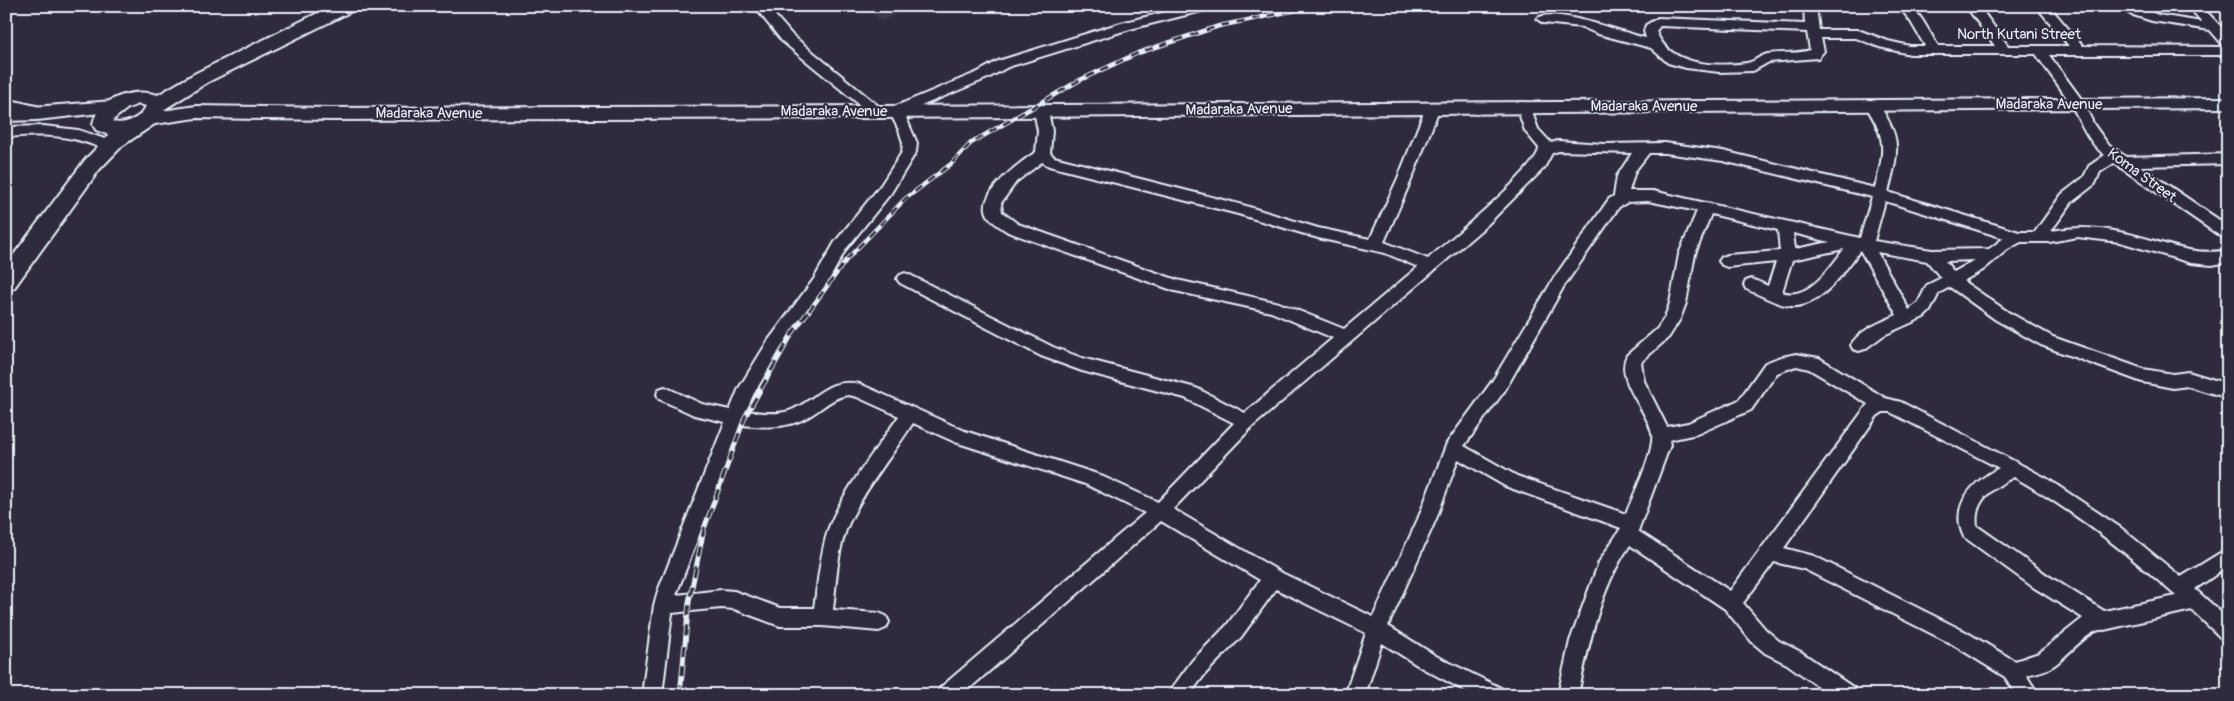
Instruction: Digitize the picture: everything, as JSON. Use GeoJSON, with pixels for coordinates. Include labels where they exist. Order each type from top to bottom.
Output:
{"type":"FeatureCollection","features":[{"type":"Feature","properties":{"kind":"highway"},"geometry":{"type":"LineString","coordinates":[[92,165],[106,126],[148,110],[201,78],[347,6]]}},
{"type":"Feature","properties":{"kind":"highway"},"geometry":{"type":"LineString","coordinates":[[106,126],[112,130],[128,128],[148,110]]}},
{"type":"Feature","properties":{"kind":"highway"},"geometry":{"type":"LineString","coordinates":[[6,282],[92,165],[148,110]]}},
{"type":"Feature","properties":{"kind":"main road","name":"Madaraka Avenue"},"geometry":{"type":"LineString","coordinates":[[148,110],[251,113],[896,112],[2228,103]]}},
{"type":"Feature","properties":{"kind":"main road"},"geometry":{"type":"LineString","coordinates":[[6,114],[43,113],[106,126]]}},
{"type":"Feature","properties":{"kind":"street"},"geometry":{"type":"LineString","coordinates":[[760,6],[787,38],[877,112]]}},
{"type":"Feature","properties":{"kind":"street"},"geometry":{"type":"LineString","coordinates":[[652,695],[663,605],[745,393],[774,345],[820,284],[840,246],[886,189],[909,152],[910,143],[906,130],[896,112],[983,75],[1003,64],[1141,22],[1206,6]]}},
{"type":"Feature","properties":{"kind":"street"},"geometry":{"type":"LineString","coordinates":[[1543,19],[1584,23],[1603,31],[1656,45],[1668,57],[1680,62],[1719,68],[1753,67],[1766,58],[1813,55],[1817,51],[1814,31],[1809,18],[1810,6]]}},
{"type":"Feature","properties":{"kind":"street"},"geometry":{"type":"LineString","coordinates":[[1905,6],[1918,21],[1934,51]]}},
{"type":"Feature","properties":{"kind":"street"},"geometry":{"type":"LineString","coordinates":[[1972,6],[2005,51]]}},
{"type":"Feature","properties":{"kind":"street"},"geometry":{"type":"LineString","coordinates":[[2042,6],[2079,50]]}},
{"type":"Feature","properties":{"kind":"street"},"geometry":{"type":"LineString","coordinates":[[2125,6],[2131,10],[2168,20],[2213,25],[2228,24]]}},
{"type":"Feature","properties":{"kind":"street"},"geometry":{"type":"LineString","coordinates":[[2194,6],[2228,42]]}},
{"type":"Feature","properties":{"kind":"street","name":"North Kutani Street"},"geometry":{"type":"LineString","coordinates":[[1656,45],[1650,28],[1654,23],[1658,22],[1858,34],[1901,49],[1934,51],[2228,51]]}},
{"type":"Feature","properties":{"kind":"street","name":"Koma Street"},"geometry":{"type":"LineString","coordinates":[[2039,50],[2077,104],[2096,138],[2119,159],[2228,234]]}},
{"type":"Feature","properties":{"kind":"street"},"geometry":{"type":"LineString","coordinates":[[6,103],[43,113]]}},
{"type":"Feature","properties":{"kind":"street"},"geometry":{"type":"LineString","coordinates":[[1752,285],[1774,294],[1798,300],[1813,293],[1837,268],[1856,243],[1879,194],[1888,161],[1890,143],[1884,121],[1872,105]]}},
{"type":"Feature","properties":{"kind":"street"},"geometry":{"type":"LineString","coordinates":[[1375,245],[1406,178],[1434,107]]}},
{"type":"Feature","properties":{"kind":"street"},"geometry":{"type":"LineString","coordinates":[[1524,107],[1532,131],[1546,146],[1547,150]]}},
{"type":"Feature","properties":{"kind":"street"},"geometry":{"type":"LineString","coordinates":[[1041,111],[1045,131],[1043,154],[1048,161],[1239,209],[1324,235],[1388,248],[1430,266]]}},
{"type":"Feature","properties":{"kind":"street"},"geometry":{"type":"LineString","coordinates":[[6,132],[62,131],[80,134],[106,126]]}},
{"type":"Feature","properties":{"kind":"street"},"geometry":{"type":"LineString","coordinates":[[947,695],[1160,511],[1246,422],[1430,266],[1515,190],[1539,165],[1547,150],[1558,146],[1604,149],[1646,148],[1692,151],[1723,156],[1879,194],[2019,237],[2039,237],[2078,232],[2120,237],[2191,256],[2212,259],[2228,256]]}},
{"type":"Feature","properties":{"kind":"street"},"geometry":{"type":"LineString","coordinates":[[1621,198],[1622,182],[1627,170],[1646,148]]}},
{"type":"Feature","properties":{"kind":"street"},"geometry":{"type":"LineString","coordinates":[[1043,154],[1016,173],[997,195],[993,204],[993,211],[1013,228],[1175,285],[1273,307],[1318,324],[1345,337]]}},
{"type":"Feature","properties":{"kind":"street"},"geometry":{"type":"LineString","coordinates":[[2039,237],[2067,198],[2090,180],[2094,169],[2119,159],[2221,159],[2228,168]]}},
{"type":"Feature","properties":{"kind":"street"},"geometry":{"type":"LineString","coordinates":[[1355,695],[1378,629],[1427,519],[1453,448],[1499,385],[1558,282],[1614,202],[1634,195],[1653,196],[1856,243],[1932,256],[1993,254]]}},
{"type":"Feature","properties":{"kind":"street"},"geometry":{"type":"LineString","coordinates":[[1568,695],[1580,641],[1608,562],[1631,529],[1642,491],[1660,450],[1661,435],[1632,373],[1632,365],[1637,355],[1663,333],[1672,319],[1678,303],[1687,254],[1706,208]]}},
{"type":"Feature","properties":{"kind":"street"},"geometry":{"type":"LineString","coordinates":[[1774,294],[1789,246],[1785,226]]}},
{"type":"Feature","properties":{"kind":"street"},"geometry":{"type":"LineString","coordinates":[[1859,345],[1878,331],[1918,313],[1924,307],[1933,289],[1978,266],[2003,245],[2019,237]]}},
{"type":"Feature","properties":{"kind":"street"},"geometry":{"type":"LineString","coordinates":[[1727,261],[1786,256],[1856,243]]}},
{"type":"Feature","properties":{"kind":"street"},"geometry":{"type":"LineString","coordinates":[[1856,243],[1906,318]]}},
{"type":"Feature","properties":{"kind":"street"},"geometry":{"type":"LineString","coordinates":[[1932,256],[1952,280],[1989,308],[2047,341],[2142,375],[2173,381],[2191,379],[2228,391]]}},
{"type":"Feature","properties":{"kind":"street"},"geometry":{"type":"LineString","coordinates":[[905,279],[1004,332],[1066,359],[1183,390],[1222,408],[1246,422]]}},
{"type":"Feature","properties":{"kind":"street"},"geometry":{"type":"LineString","coordinates":[[1661,435],[1691,429],[1744,405],[1771,368],[1778,364],[1796,360],[1812,363],[1882,404],[1895,406],[2013,468],[2066,500],[2122,539],[2181,588],[2228,632]]}},
{"type":"Feature","properties":{"kind":"street"},"geometry":{"type":"LineString","coordinates":[[665,394],[699,410],[760,420],[789,418],[832,392],[845,388],[860,391],[909,415],[961,437],[1091,479],[1160,511],[1274,578],[1378,629],[1429,662],[1494,695]]}},
{"type":"Feature","properties":{"kind":"street"},"geometry":{"type":"LineString","coordinates":[[1732,603],[1871,411],[1882,404]]}},
{"type":"Feature","properties":{"kind":"street"},"geometry":{"type":"LineString","coordinates":[[822,616],[833,545],[838,528],[856,495],[909,415]]}},
{"type":"Feature","properties":{"kind":"street"},"geometry":{"type":"LineString","coordinates":[[1453,448],[1511,481],[1631,529],[1732,603],[1759,636],[1772,647],[1794,658],[1847,695]]}},
{"type":"Feature","properties":{"kind":"street"},"geometry":{"type":"LineString","coordinates":[[2013,468],[1984,484],[1976,493],[1968,517],[1970,530],[2040,581],[2104,621]]}},
{"type":"Feature","properties":{"kind":"street"},"geometry":{"type":"LineString","coordinates":[[1770,553],[1807,562],[1959,638],[2014,671],[2015,676],[2029,695]]}},
{"type":"Feature","properties":{"kind":"street"},"geometry":{"type":"LineString","coordinates":[[2181,588],[2228,556]]}},
{"type":"Feature","properties":{"kind":"street"},"geometry":{"type":"LineString","coordinates":[[1178,695],[1199,667],[1234,631],[1274,578]]}},
{"type":"Feature","properties":{"kind":"street"},"geometry":{"type":"LineString","coordinates":[[663,605],[734,600],[780,617],[822,616],[854,621],[879,622]]}},
{"type":"Feature","properties":{"kind":"street"},"geometry":{"type":"LineString","coordinates":[[2014,671],[2019,667],[2039,664],[2083,628],[2096,622],[2196,602]]}},
{"type":"Feature","properties":{"kind":"shaded area"},"geometry":{"type":"Polygon","coordinates":[[[866,6],[916,6],[881,21],[866,6]]]}},
{"type":"Feature","properties":{"kind":"railway"},"geometry":{"type":"LineString","coordinates":[[809,311],[847,259],[905,199],[951,164],[971,143],[1080,80],[1138,53],[1219,26],[1316,6]]}},
{"type":"Feature","properties":{"kind":"railway"},"geometry":{"type":"LineString","coordinates":[[680,695],[689,602],[704,529],[745,417],[793,332],[810,309]]}}]}
